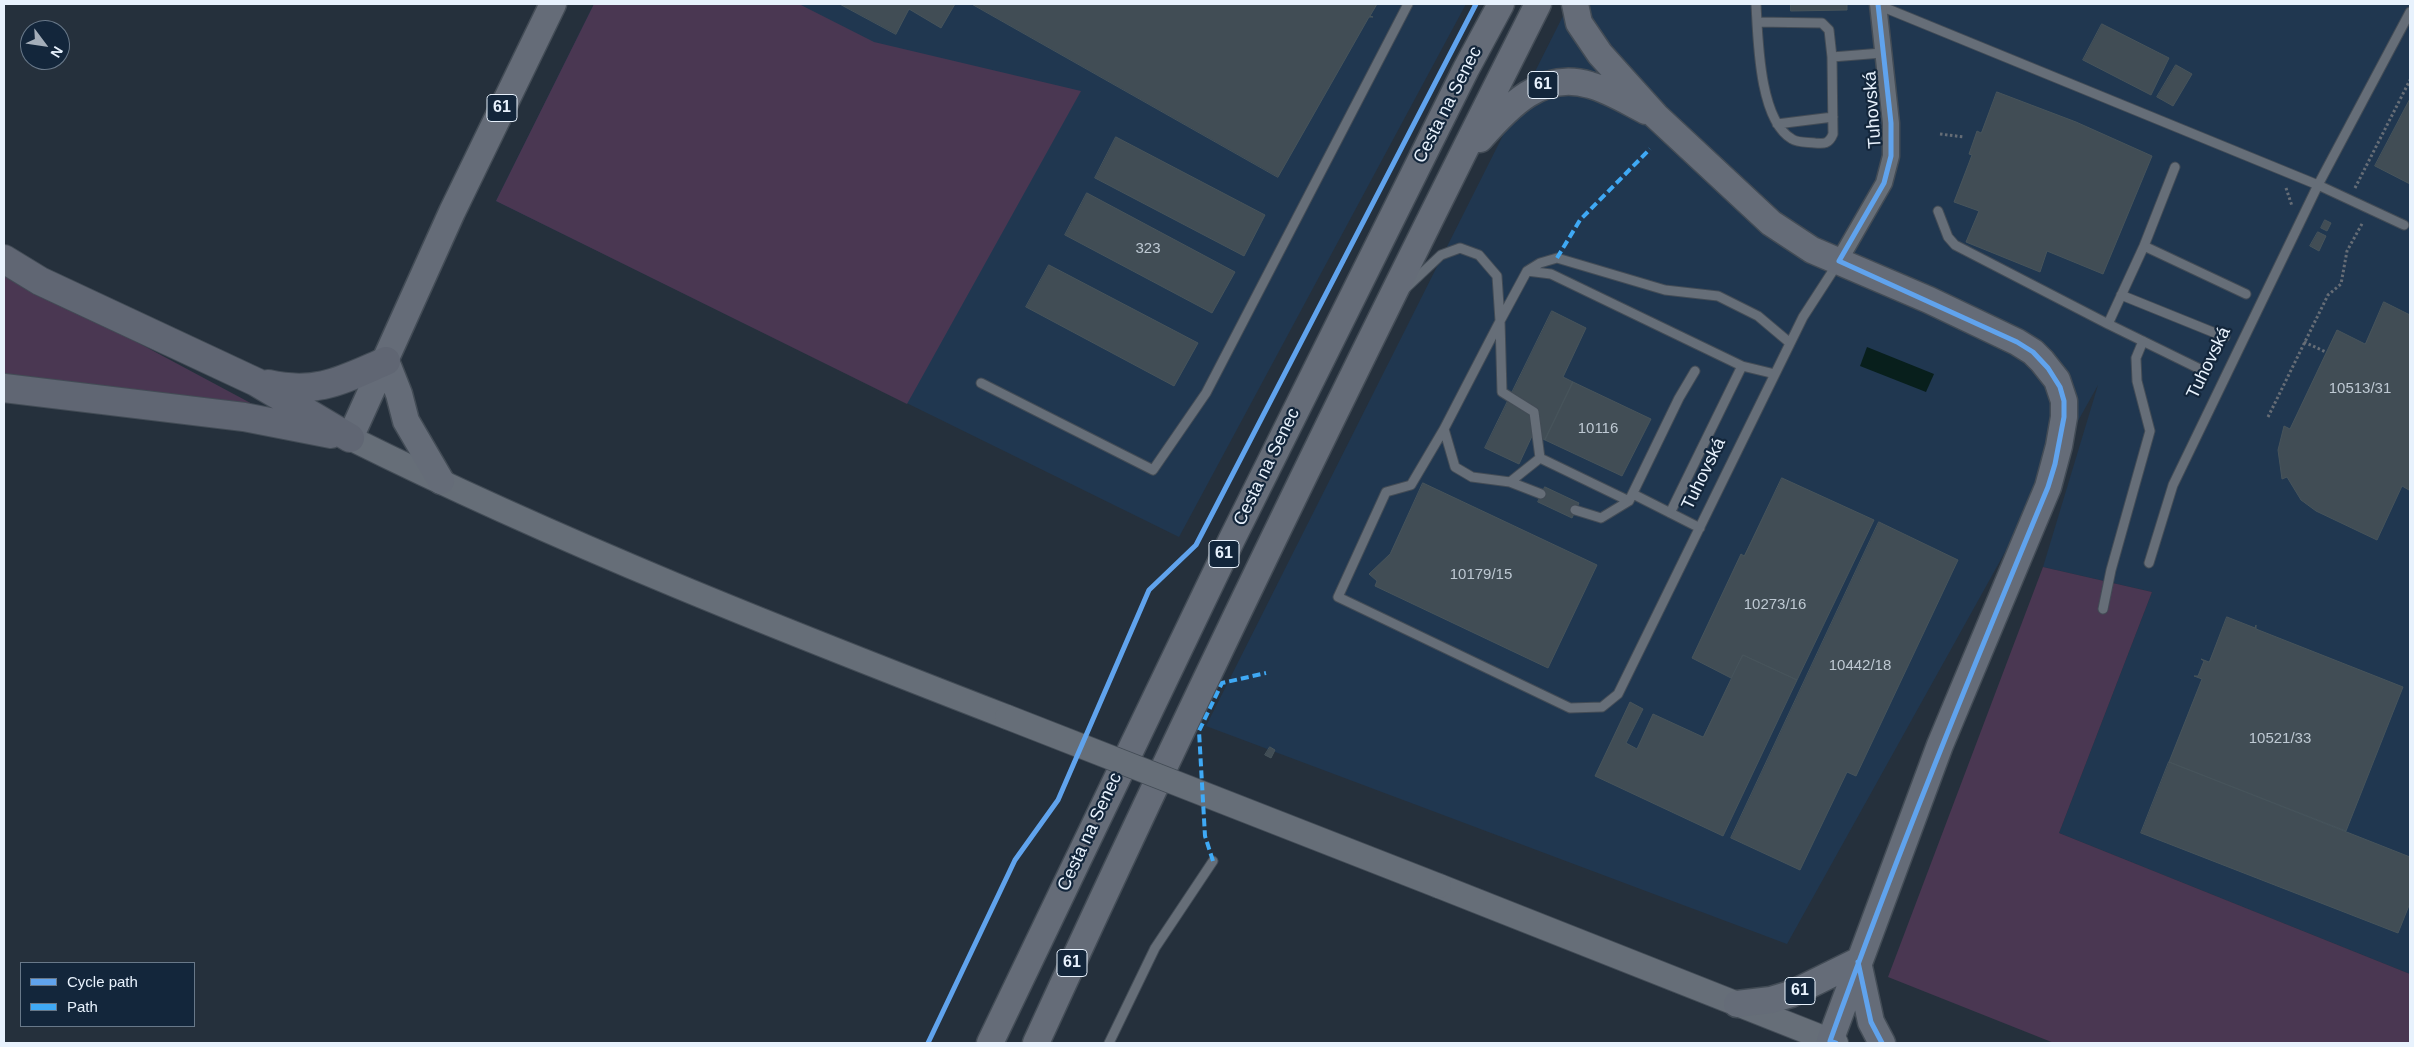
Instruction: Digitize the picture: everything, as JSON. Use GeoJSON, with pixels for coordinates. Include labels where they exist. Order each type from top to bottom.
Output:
{"type":"FeatureCollection","features":[{"type":"Feature","properties":{"kind":"highway"},"geometry":{"type":"LineString","coordinates":[[4,258],[40,281],[256,382],[350,438]]}},
{"type":"Feature","properties":{"kind":"highway"},"geometry":{"type":"LineString","coordinates":[[256,382],[285,388],[311,389],[335,383],[386,361]]}},
{"type":"Feature","properties":{"kind":"highway"},"geometry":{"type":"LineString","coordinates":[[4,388],[244,418],[350,438]]}},
{"type":"Feature","properties":{"kind":"main road","name":"61"},"geometry":{"type":"LineString","coordinates":[[350,438],[452,212],[552,4]]}},
{"type":"Feature","properties":{"kind":"main road","name":"61"},"geometry":{"type":"LineString","coordinates":[[1466,69],[1483,4]]}},
{"type":"Feature","properties":{"kind":"main road","name":"Cesta na Senec"},"geometry":{"type":"LineString","coordinates":[[990,1043],[1228,548],[1466,69],[1501,4]]}},
{"type":"Feature","properties":{"kind":"main road","name":"Cesta na Senec"},"geometry":{"type":"LineString","coordinates":[[1036,1043],[1130,839],[1384,309],[1538,4]]}},
{"type":"Feature","properties":{"kind":"main road","name":"61"},"geometry":{"type":"LineString","coordinates":[[1575,4],[1579,23],[1600,54],[1656,116],[1771,223],[1812,250],[1929,300],[2017,342],[2033,352],[2048,368],[2057,380],[2064,401],[2064,417],[2059,446],[2048,487],[1940,745],[1858,961],[1833,1042]]}},
{"type":"Feature","properties":{"kind":"main road","name":"61"},"geometry":{"type":"LineString","coordinates":[[1456,167],[1501,114],[1541,86],[1562,81],[1589,84],[1656,116]]}},
{"type":"Feature","properties":{"kind":"main road"},"geometry":{"type":"LineString","coordinates":[[386,361],[399,394],[406,421],[441,481]]}},
{"type":"Feature","properties":{"kind":"main road"},"geometry":{"type":"LineString","coordinates":[[350,438],[647,573],[809,640],[1007,716],[1833,1042]]}},
{"type":"Feature","properties":{"kind":"main road","name":"61"},"geometry":{"type":"LineString","coordinates":[[1737,1004],[1771,1000],[1800,991],[1858,961]]}},
{"type":"Feature","properties":{"kind":"main road"},"geometry":{"type":"LineString","coordinates":[[1858,961],[1871,1022],[1882,1043]]}},
{"type":"Feature","properties":{"kind":"street","name":"Tuhovská"},"geometry":{"type":"LineString","coordinates":[[1839,261],[1858,224],[1876,199],[1888,168],[1891,123],[1878,4]]}},
{"type":"Feature","properties":{"kind":"lane"},"geometry":{"type":"LineString","coordinates":[[981,383],[1153,470],[1206,393],[1408,4]]}},
{"type":"Feature","properties":{"kind":"lane"},"geometry":{"type":"LineString","coordinates":[[1756,4],[1757,22],[1762,75],[1767,98],[1777,124],[1795,141],[1826,144],[1831,141],[1833,134],[1832,57],[1829,30],[1822,23],[1757,22]]}},
{"type":"Feature","properties":{"kind":"lane","name":"Tuhovská"},"geometry":{"type":"LineString","coordinates":[[1878,4],[2318,185]]}},
{"type":"Feature","properties":{"kind":"lane","name":"Tuhovská"},"geometry":{"type":"LineString","coordinates":[[2149,563],[2173,485],[2318,185],[2410,12]]}},
{"type":"Feature","properties":{"kind":"lane"},"geometry":{"type":"LineString","coordinates":[[1832,57],[1882,52]]}},
{"type":"Feature","properties":{"kind":"lane"},"geometry":{"type":"LineString","coordinates":[[1777,124],[1832,117]]}},
{"type":"Feature","properties":{"kind":"lane"},"geometry":{"type":"LineString","coordinates":[[2108,324],[2144,246],[2175,167]]}},
{"type":"Feature","properties":{"kind":"lane"},"geometry":{"type":"LineString","coordinates":[[2318,185],[2404,225]]}},
{"type":"Feature","properties":{"kind":"lane"},"geometry":{"type":"LineString","coordinates":[[1938,211],[1948,237],[1955,245],[2206,372]]}},
{"type":"Feature","properties":{"kind":"lane"},"geometry":{"type":"LineString","coordinates":[[2144,246],[2246,294]]}},
{"type":"Feature","properties":{"kind":"lane"},"geometry":{"type":"LineString","coordinates":[[1384,309],[1441,254],[1460,248],[1479,255],[1497,276],[1502,392],[1534,412],[1540,458]]}},
{"type":"Feature","properties":{"kind":"lane"},"geometry":{"type":"LineString","coordinates":[[1541,494],[1510,482],[1472,477],[1455,467],[1444,429],[1527,271],[1540,263],[1558,258],[1666,290],[1718,296],[1758,316],[1790,344]]}},
{"type":"Feature","properties":{"kind":"lane","name":"Tuhovská"},"geometry":{"type":"LineString","coordinates":[[1444,429],[1411,485],[1386,492],[1338,597],[1570,708],[1602,707],[1618,694],[1790,344],[1818,292],[1839,261]]}},
{"type":"Feature","properties":{"kind":"lane"},"geometry":{"type":"LineString","coordinates":[[1527,271],[1551,274],[1742,366],[1775,374]]}},
{"type":"Feature","properties":{"kind":"lane"},"geometry":{"type":"LineString","coordinates":[[2121,295],[2225,337]]}},
{"type":"Feature","properties":{"kind":"lane"},"geometry":{"type":"LineString","coordinates":[[2103,609],[2111,570],[2150,431],[2137,381],[2136,358],[2143,341]]}},
{"type":"Feature","properties":{"kind":"lane"},"geometry":{"type":"LineString","coordinates":[[1670,513],[1742,366]]}},
{"type":"Feature","properties":{"kind":"lane"},"geometry":{"type":"LineString","coordinates":[[1575,510],[1601,518],[1631,498],[1679,398],[1695,371]]}},
{"type":"Feature","properties":{"kind":"lane"},"geometry":{"type":"LineString","coordinates":[[1510,482],[1540,458]]}},
{"type":"Feature","properties":{"kind":"lane"},"geometry":{"type":"LineString","coordinates":[[1540,458],[1670,513],[1700,528]]}},
{"type":"Feature","properties":{"kind":"lane"},"geometry":{"type":"LineString","coordinates":[[1109,1043],[1155,948],[1213,861]]}},
{"type":"Feature","properties":{"kind":"path"},"geometry":{"type":"LineString","coordinates":[[2268,417],[2328,295],[2341,284],[2347,250],[2363,222],[2343,212],[2410,80]]}},
{"type":"Feature","properties":{"kind":"path"},"geometry":{"type":"LineString","coordinates":[[1940,134],[1964,137]]}},
{"type":"Feature","properties":{"kind":"path"},"geometry":{"type":"LineString","coordinates":[[2304,342],[2326,352]]}},
{"type":"Feature","properties":{"kind":"shaded area"},"geometry":{"type":"Polygon","coordinates":[[[594,4],[1466,4],[1179,537],[496,201],[594,4]]]}},
{"type":"Feature","properties":{"kind":"shaded area"},"geometry":{"type":"Polygon","coordinates":[[[594,4],[799,4],[874,42],[1081,91],[907,404],[496,201],[594,4]]]}},
{"type":"Feature","properties":{"kind":"shaded area"},"geometry":{"type":"Polygon","coordinates":[[[1569,4],[2410,4],[2410,974],[2059,833],[2152,592],[2043,567],[2098,385],[1787,944],[1206,726],[1569,4]]]}},
{"type":"Feature","properties":{"kind":"shaded area"},"geometry":{"type":"Polygon","coordinates":[[[4,271],[258,407],[4,374],[4,271]]]}},
{"type":"Feature","properties":{"kind":"shaded area"},"geometry":{"type":"Polygon","coordinates":[[[1867,347],[1934,374],[1926,392],[1860,366],[1867,347]]]}},
{"type":"Feature","properties":{"kind":"shaded area"},"geometry":{"type":"Polygon","coordinates":[[[2043,567],[2152,592],[2059,833],[2410,974],[2410,1043],[2054,1043],[1888,977],[2043,567]]]}},
{"type":"Feature","properties":{"kind":"building"},"geometry":{"type":"Polygon","coordinates":[[[840,4],[955,4],[941,28],[909,9],[896,34],[840,4]]]}},
{"type":"Feature","properties":{"kind":"building"},"geometry":{"type":"Polygon","coordinates":[[[972,4],[1377,4],[1370,16],[1373,17],[1369,17],[1278,177],[972,4]]]}},
{"type":"Feature","properties":{"kind":"building"},"geometry":{"type":"Polygon","coordinates":[[[1791,4],[1847,4],[1847,10],[1791,11],[1791,4]]]}},
{"type":"Feature","properties":{"kind":"building"},"geometry":{"type":"Polygon","coordinates":[[[2102,24],[2169,58],[2151,95],[2083,60],[2102,24]]]}},
{"type":"Feature","properties":{"kind":"building"},"geometry":{"type":"Polygon","coordinates":[[[2176,65],[2192,74],[2173,106],[2157,97],[2176,65]]]}},
{"type":"Feature","properties":{"kind":"building"},"geometry":{"type":"Polygon","coordinates":[[[1997,92],[2076,122],[2152,156],[2103,274],[2047,251],[2040,272],[1966,242],[1979,211],[1954,202],[1972,155],[1969,154],[1977,131],[1981,133],[1997,92]]]}},
{"type":"Feature","properties":{"kind":"building"},"geometry":{"type":"Polygon","coordinates":[[[2410,99],[2410,184],[2375,166],[2410,99]]]}},
{"type":"Feature","properties":{"kind":"building"},"geometry":{"type":"Polygon","coordinates":[[[1116,137],[1265,215],[1244,256],[1095,178],[1116,137]]]}},
{"type":"Feature","properties":{"kind":"building"},"geometry":{"type":"Polygon","coordinates":[[[1087,193],[1235,272],[1212,313],[1065,235],[1087,193]]]}},
{"type":"Feature","properties":{"kind":"building"},"geometry":{"type":"Polygon","coordinates":[[[2325,220],[2331,223],[2327,231],[2321,228],[2325,220]]]}},
{"type":"Feature","properties":{"kind":"building"},"geometry":{"type":"Polygon","coordinates":[[[2318,232],[2326,236],[2319,251],[2310,246],[2318,232]]]}},
{"type":"Feature","properties":{"kind":"building"},"geometry":{"type":"Polygon","coordinates":[[[1049,265],[1198,343],[1174,386],[1026,307],[1049,265]]]}},
{"type":"Feature","properties":{"kind":"building"},"geometry":{"type":"Polygon","coordinates":[[[2384,302],[2410,315],[2410,488],[2409,490],[2402,486],[2377,540],[2316,511],[2301,500],[2287,477],[2282,479],[2278,450],[2284,426],[2290,429],[2337,330],[2365,344],[2384,302]]]}},
{"type":"Feature","properties":{"kind":"building"},"geometry":{"type":"Polygon","coordinates":[[[1552,311],[1586,328],[1563,377],[1573,382],[1545,440],[1533,434],[1519,464],[1485,448],[1552,311]]]}},
{"type":"Feature","properties":{"kind":"building"},"geometry":{"type":"Polygon","coordinates":[[[1573,382],[1651,419],[1622,476],[1545,440],[1573,382]]]}},
{"type":"Feature","properties":{"kind":"building"},"geometry":{"type":"Polygon","coordinates":[[[1782,478],[1874,520],[1797,680],[1743,655],[1731,678],[1692,658],[1741,554],[1744,556],[1782,478]]]}},
{"type":"Feature","properties":{"kind":"building"},"geometry":{"type":"Polygon","coordinates":[[[1423,483],[1597,565],[1548,668],[1375,586],[1377,581],[1369,574],[1390,554],[1423,483]]]}},
{"type":"Feature","properties":{"kind":"building"},"geometry":{"type":"Polygon","coordinates":[[[1545,487],[1579,503],[1572,518],[1538,502],[1545,487]]]}},
{"type":"Feature","properties":{"kind":"building"},"geometry":{"type":"Polygon","coordinates":[[[1879,522],[1958,560],[1856,776],[1847,772],[1800,870],[1731,838],[1879,522]]]}},
{"type":"Feature","properties":{"kind":"building"},"geometry":{"type":"Polygon","coordinates":[[[2227,617],[2255,628],[2256,625],[2256,629],[2403,687],[2346,831],[2169,762],[2202,679],[2194,676],[2198,676],[2204,661],[2201,659],[2209,662],[2227,617]]]}},
{"type":"Feature","properties":{"kind":"building"},"geometry":{"type":"Polygon","coordinates":[[[1743,655],[1797,680],[1723,836],[1595,776],[1630,702],[1643,709],[1626,743],[1637,749],[1653,714],[1703,737],[1743,655]]]}},
{"type":"Feature","properties":{"kind":"building"},"geometry":{"type":"Polygon","coordinates":[[[1270,747],[1275,750],[1271,758],[1265,755],[1270,747]]]}},
{"type":"Feature","properties":{"kind":"building"},"geometry":{"type":"Polygon","coordinates":[[[2169,762],[2410,857],[2410,903],[2398,933],[2141,833],[2169,762]]]}},
{"type":"Feature","properties":{"kind":"marked path"},"geometry":{"type":"LineString","coordinates":[[1557,258],[1580,220],[1650,149]]}},
{"type":"Feature","properties":{"kind":"marked path"},"geometry":{"type":"LineString","coordinates":[[1213,861],[1205,836],[1199,731],[1222,683],[1266,673]]}},
{"type":"Feature","properties":{"kind":"cycle path"},"geometry":{"type":"LineString","coordinates":[[928,1043],[1015,860],[1058,800],[1149,590],[1196,545],[1476,4]]}},
{"type":"Feature","properties":{"kind":"cycle path"},"geometry":{"type":"LineString","coordinates":[[1836,1043],[1830,1041],[1908,832],[2048,487],[2055,464],[2064,417],[2064,401],[2060,387],[2048,368],[2033,352],[2017,342],[1839,261],[1884,183],[1891,156],[1891,123],[1878,4]]}},
{"type":"Feature","properties":{"kind":"cycle path"},"geometry":{"type":"LineString","coordinates":[[1858,962],[1871,1022],[1882,1043]]}}]}
